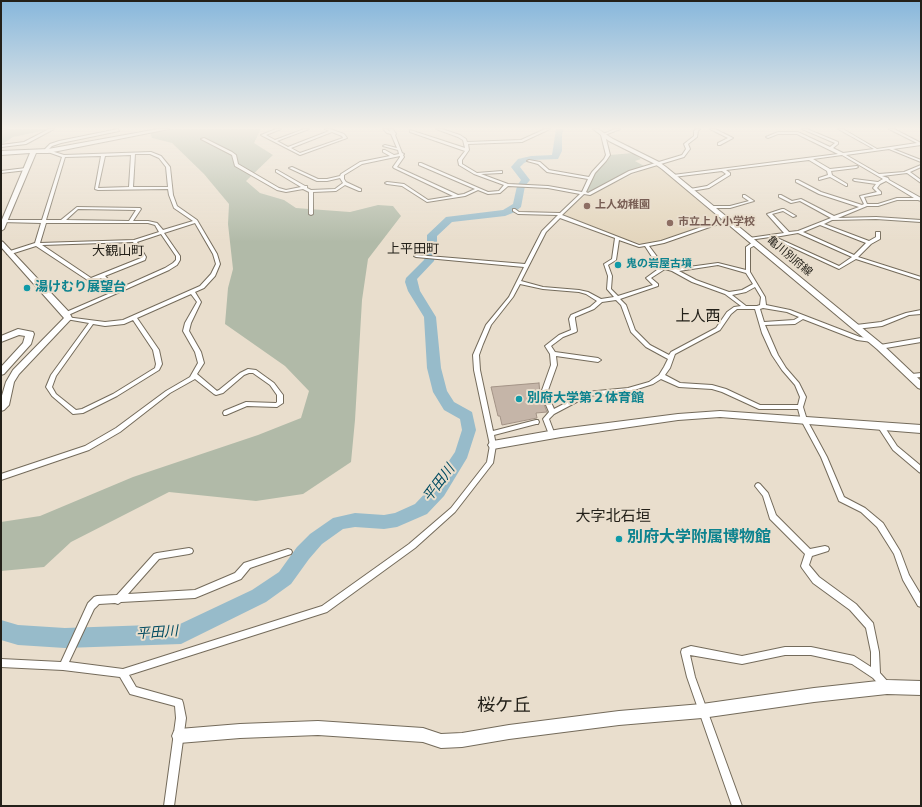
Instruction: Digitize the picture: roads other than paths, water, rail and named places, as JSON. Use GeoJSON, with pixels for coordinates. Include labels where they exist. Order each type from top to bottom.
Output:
{"type":"FeatureCollection","features":[{"type":"Feature","properties":{"kind":"street"},"geometry":{"type":"LineString","coordinates":[[37,244],[61,167]]}},
{"type":"Feature","properties":{"kind":"street"},"geometry":{"type":"LineString","coordinates":[[101,167],[96,188],[102,190],[170,188]]}},
{"type":"Feature","properties":{"kind":"street"},"geometry":{"type":"LineString","coordinates":[[132,189],[133,167]]}},
{"type":"Feature","properties":{"kind":"street"},"geometry":{"type":"LineString","coordinates":[[1,243],[67,316],[92,322],[115,324],[134,318],[192,291],[202,288],[208,282],[218,264],[215,254],[196,221],[175,207],[171,195],[168,167]]}},
{"type":"Feature","properties":{"kind":"street"},"geometry":{"type":"LineString","coordinates":[[239,167],[278,189],[286,191],[306,187]]}},
{"type":"Feature","properties":{"kind":"street"},"geometry":{"type":"LineString","coordinates":[[291,168],[317,180],[342,177],[356,167]]}},
{"type":"Feature","properties":{"kind":"street"},"geometry":{"type":"LineString","coordinates":[[395,167],[457,196]]}},
{"type":"Feature","properties":{"kind":"street"},"geometry":{"type":"LineString","coordinates":[[426,167],[488,193],[497,193],[503,190],[507,185]]}},
{"type":"Feature","properties":{"kind":"street"},"geometry":{"type":"LineString","coordinates":[[462,167],[507,185],[584,192],[589,194],[630,172],[646,167]]}},
{"type":"Feature","properties":{"kind":"street"},"geometry":{"type":"LineString","coordinates":[[544,167],[548,170],[590,178]]}},
{"type":"Feature","properties":{"kind":"street"},"geometry":{"type":"LineString","coordinates":[[1,663],[63,666],[123,673],[324,610],[412,546],[453,510],[490,463],[493,444],[477,370],[476,355],[489,325],[511,297],[544,231],[584,192],[590,178],[599,167]]}},
{"type":"Feature","properties":{"kind":"street","name":"亀川別府線"},"geometry":{"type":"LineString","coordinates":[[662,167],[872,340],[921,386]]}},
{"type":"Feature","properties":{"kind":"street"},"geometry":{"type":"LineString","coordinates":[[674,176],[747,167]]}},
{"type":"Feature","properties":{"kind":"street"},"geometry":{"type":"LineString","coordinates":[[823,167],[829,170],[856,167]]}},
{"type":"Feature","properties":{"kind":"street"},"geometry":{"type":"LineString","coordinates":[[865,167],[920,199]]}},
{"type":"Feature","properties":{"kind":"street"},"geometry":{"type":"LineString","coordinates":[[880,175],[908,172],[920,167]]}},
{"type":"Feature","properties":{"kind":"street"},"geometry":{"type":"LineString","coordinates":[[1,172],[26,169]]}},
{"type":"Feature","properties":{"kind":"street"},"geometry":{"type":"LineString","coordinates":[[1,229],[2,221],[26,169]]}},
{"type":"Feature","properties":{"kind":"street"},"geometry":{"type":"LineString","coordinates":[[691,190],[708,186],[729,174],[723,170]]}},
{"type":"Feature","properties":{"kind":"street"},"geometry":{"type":"LineString","coordinates":[[829,170],[830,176]]}},
{"type":"Feature","properties":{"kind":"street"},"geometry":{"type":"LineString","coordinates":[[277,171],[311,191],[336,190],[345,182]]}},
{"type":"Feature","properties":{"kind":"street"},"geometry":{"type":"LineString","coordinates":[[475,173],[501,172]]}},
{"type":"Feature","properties":{"kind":"street"},"geometry":{"type":"LineString","coordinates":[[908,172],[921,182]]}},
{"type":"Feature","properties":{"kind":"street"},"geometry":{"type":"LineString","coordinates":[[820,179],[830,176],[846,185]]}},
{"type":"Feature","properties":{"kind":"street"},"geometry":{"type":"LineString","coordinates":[[342,177],[345,182],[360,190]]}},
{"type":"Feature","properties":{"kind":"street"},"geometry":{"type":"LineString","coordinates":[[863,205],[862,196],[880,193],[875,188],[879,183],[888,179]]}},
{"type":"Feature","properties":{"kind":"street"},"geometry":{"type":"LineString","coordinates":[[855,180],[879,183]]}},
{"type":"Feature","properties":{"kind":"street"},"geometry":{"type":"LineString","coordinates":[[797,181],[820,193],[863,205],[878,205],[897,199],[920,199]]}},
{"type":"Feature","properties":{"kind":"street"},"geometry":{"type":"LineString","coordinates":[[387,183],[403,185],[427,201],[457,196],[478,190]]}},
{"type":"Feature","properties":{"kind":"street"},"geometry":{"type":"LineString","coordinates":[[311,191],[311,214]]}},
{"type":"Feature","properties":{"kind":"street"},"geometry":{"type":"LineString","coordinates":[[711,207],[730,208],[752,200],[744,196]]}},
{"type":"Feature","properties":{"kind":"street"},"geometry":{"type":"LineString","coordinates":[[780,196],[792,202],[800,200],[832,218],[876,218],[921,221]]}},
{"type":"Feature","properties":{"kind":"street"},"geometry":{"type":"LineString","coordinates":[[863,205],[799,232],[770,236],[752,241],[748,247],[748,272],[763,296],[760,307],[762,324],[775,355],[784,369],[797,384],[803,397],[800,407],[804,420],[824,457],[841,499],[863,510],[880,525],[898,553],[906,577],[921,603]]}},
{"type":"Feature","properties":{"kind":"street"},"geometry":{"type":"LineString","coordinates":[[62,221],[77,208],[138,208],[131,220]]}},
{"type":"Feature","properties":{"kind":"street"},"geometry":{"type":"LineString","coordinates":[[514,210],[518,213],[560,215],[617,239],[639,246],[647,246],[726,220]]}},
{"type":"Feature","properties":{"kind":"street"},"geometry":{"type":"LineString","coordinates":[[787,233],[769,214],[783,210],[794,216]]}},
{"type":"Feature","properties":{"kind":"street"},"geometry":{"type":"LineString","coordinates":[[1,408],[4,405],[10,382],[16,372],[67,316],[175,264],[178,260],[178,256],[156,224],[131,220],[2,221]]}},
{"type":"Feature","properties":{"kind":"street"},"geometry":{"type":"LineString","coordinates":[[9,253],[37,244],[134,241],[196,221]]}},
{"type":"Feature","properties":{"kind":"street"},"geometry":{"type":"LineString","coordinates":[[821,224],[869,243]]}},
{"type":"Feature","properties":{"kind":"street"},"geometry":{"type":"LineString","coordinates":[[799,232],[855,257],[921,279]]}},
{"type":"Feature","properties":{"kind":"street"},"geometry":{"type":"LineString","coordinates":[[770,236],[839,268],[855,257],[869,243],[878,238],[878,234]]}},
{"type":"Feature","properties":{"kind":"street"},"geometry":{"type":"LineString","coordinates":[[617,239],[614,260],[606,264],[610,276],[609,289],[618,298],[625,309],[633,331],[648,346],[670,358]]}},
{"type":"Feature","properties":{"kind":"street"},"geometry":{"type":"LineString","coordinates":[[37,244],[88,280],[102,276],[143,259],[144,257],[134,241]]}},
{"type":"Feature","properties":{"kind":"street"},"geometry":{"type":"LineString","coordinates":[[647,246],[664,267],[674,270],[694,281],[729,294],[744,307]]}},
{"type":"Feature","properties":{"kind":"street"},"geometry":{"type":"LineString","coordinates":[[416,256],[527,266]]}},
{"type":"Feature","properties":{"kind":"street"},"geometry":{"type":"LineString","coordinates":[[674,270],[718,264],[748,272]]}},
{"type":"Feature","properties":{"kind":"street"},"geometry":{"type":"LineString","coordinates":[[552,412],[544,393],[554,365],[553,354],[548,346],[561,336],[574,331],[573,316],[592,308],[600,301],[618,298],[656,285],[648,278],[664,267]]}},
{"type":"Feature","properties":{"kind":"street"},"geometry":{"type":"LineString","coordinates":[[102,276],[118,291]]}},
{"type":"Feature","properties":{"kind":"street"},"geometry":{"type":"LineString","coordinates":[[519,282],[543,288],[588,293],[600,301]]}},
{"type":"Feature","properties":{"kind":"street"},"geometry":{"type":"LineString","coordinates":[[729,294],[749,289],[756,284]]}},
{"type":"Feature","properties":{"kind":"street"},"geometry":{"type":"LineString","coordinates":[[1,477],[87,448],[118,430],[168,392],[194,375],[200,363],[198,352],[186,332],[188,322],[199,302],[192,291]]}},
{"type":"Feature","properties":{"kind":"street"},"geometry":{"type":"LineString","coordinates":[[552,434],[546,419],[552,412],[586,394],[640,388],[651,383],[661,376],[670,363],[670,358],[673,353],[718,329],[729,312],[736,308],[760,307],[803,317],[859,339],[872,340]]}},
{"type":"Feature","properties":{"kind":"street"},"geometry":{"type":"LineString","coordinates":[[856,327],[892,322],[898,317],[921,312]]}},
{"type":"Feature","properties":{"kind":"street"},"geometry":{"type":"LineString","coordinates":[[762,324],[795,322],[803,317]]}},
{"type":"Feature","properties":{"kind":"street"},"geometry":{"type":"LineString","coordinates":[[92,322],[53,376],[49,387],[54,394],[75,412],[84,412],[157,369],[159,364],[156,350],[134,318]]}},
{"type":"Feature","properties":{"kind":"street"},"geometry":{"type":"LineString","coordinates":[[1,339],[18,332],[30,334],[27,344],[1,372]]}},
{"type":"Feature","properties":{"kind":"street"},"geometry":{"type":"LineString","coordinates":[[880,347],[921,340]]}},
{"type":"Feature","properties":{"kind":"street"},"geometry":{"type":"LineString","coordinates":[[553,354],[598,360]]}},
{"type":"Feature","properties":{"kind":"street"},"geometry":{"type":"LineString","coordinates":[[194,375],[216,393],[222,392],[242,374],[248,371],[254,372],[272,384],[280,395],[280,403],[276,405],[246,404],[226,413]]}},
{"type":"Feature","properties":{"kind":"street"},"geometry":{"type":"LineString","coordinates":[[912,376],[921,375]]}},
{"type":"Feature","properties":{"kind":"street"},"geometry":{"type":"LineString","coordinates":[[661,376],[680,385],[712,387],[724,390],[760,407],[800,407]]}},
{"type":"Feature","properties":{"kind":"street"},"geometry":{"type":"LineString","coordinates":[[493,444],[552,434],[678,417],[720,414],[921,429]]}},
{"type":"Feature","properties":{"kind":"street"},"geometry":{"type":"LineString","coordinates":[[490,434],[536,422]]}},
{"type":"Feature","properties":{"kind":"street"},"geometry":{"type":"LineString","coordinates":[[880,426],[895,448],[921,470]]}},
{"type":"Feature","properties":{"kind":"street"},"geometry":{"type":"LineString","coordinates":[[758,486],[766,495],[773,517],[810,553]]}},
{"type":"Feature","properties":{"kind":"street"},"geometry":{"type":"LineString","coordinates":[[810,553],[825,549]]}},
{"type":"Feature","properties":{"kind":"street"},"geometry":{"type":"LineString","coordinates":[[118,600],[157,556],[189,551]]}},
{"type":"Feature","properties":{"kind":"street"},"geometry":{"type":"LineString","coordinates":[[63,666],[91,606],[97,600],[118,600],[195,594],[238,576],[247,565],[288,552]]}},
{"type":"Feature","properties":{"kind":"street"},"geometry":{"type":"LineString","coordinates":[[810,553],[805,566],[816,580],[853,607],[870,626],[875,652],[876,675]]}},
{"type":"Feature","properties":{"kind":"street"},"geometry":{"type":"LineString","coordinates":[[737,806],[702,711],[685,652],[691,650],[742,660],[786,651],[811,652],[854,660],[876,675],[887,687]]}},
{"type":"Feature","properties":{"kind":"street"},"geometry":{"type":"LineString","coordinates":[[123,673],[133,691],[179,703],[181,718],[169,806]]}},
{"type":"Feature","properties":{"kind":"street"},"geometry":{"type":"LineString","coordinates":[[179,736],[240,731],[318,728],[423,735],[441,741],[462,740],[510,732],[619,718],[702,711],[887,687],[921,688]]}},
{"type":"Feature","properties":{"kind":"waterway","name":"平田川"},"geometry":{"type":"LineString","coordinates":[[1,630],[18,635],[65,638],[181,634],[259,596],[285,578],[303,553],[316,539],[339,523],[355,520],[384,522],[397,520],[421,509],[438,491],[462,454],[469,430],[467,416],[449,406],[440,392],[434,368],[430,317],[414,291],[411,282],[412,278],[429,261],[432,251],[432,235],[449,219],[505,213],[518,205],[521,186],[526,180],[515,167]]}},
{"type":"Feature","properties":{"kind":"place","name":"上人幼稚園"},"geometry":{"type":"Point","coordinates":[587,206]}},
{"type":"Feature","properties":{"kind":"place","name":"市立上人小学校"},"geometry":{"type":"Point","coordinates":[670,223]}},
{"type":"Feature","properties":{"kind":"place","name":"鬼の岩屋古墳"},"geometry":{"type":"Point","coordinates":[618,265]}},
{"type":"Feature","properties":{"kind":"place","name":"湯けむり展望台"},"geometry":{"type":"Point","coordinates":[27,288]}},
{"type":"Feature","properties":{"kind":"place","name":"別府大学第２体育館"},"geometry":{"type":"Point","coordinates":[519,399]}},
{"type":"Feature","properties":{"kind":"place","name":"別府大学附属博物館"},"geometry":{"type":"Point","coordinates":[619,539]}},
{"type":"Feature","properties":{"kind":"district","name":"上平田町"},"geometry":{"type":"Point","coordinates":[413,250]}},
{"type":"Feature","properties":{"kind":"district","name":"大観山町"},"geometry":{"type":"Point","coordinates":[118,252]}},
{"type":"Feature","properties":{"kind":"district","name":"上人西"},"geometry":{"type":"Point","coordinates":[698,318]}},
{"type":"Feature","properties":{"kind":"district","name":"大字北石垣"},"geometry":{"type":"Point","coordinates":[613,518]}},
{"type":"Feature","properties":{"kind":"district","name":"桜ケ丘"},"geometry":{"type":"Point","coordinates":[504,707]}}]}
